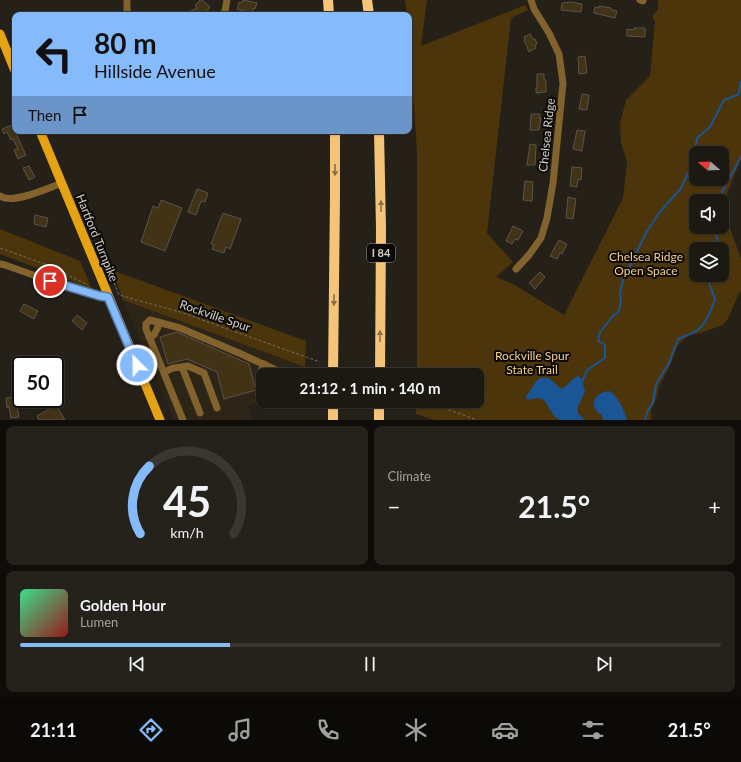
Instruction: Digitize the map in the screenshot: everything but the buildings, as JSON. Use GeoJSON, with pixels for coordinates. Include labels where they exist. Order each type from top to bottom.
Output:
{"type":"FeatureCollection","features":[{"type":"Feature","properties":{"kind":"highway"},"geometry":{"type":"LineString","coordinates":[[328,0],[329,12]]}},
{"type":"Feature","properties":{"kind":"highway"},"geometry":{"type":"LineString","coordinates":[[367,0],[369,12]]}},
{"type":"Feature","properties":{"kind":"highway"},"geometry":{"type":"LineString","coordinates":[[334,368],[335,134]]}},
{"type":"Feature","properties":{"kind":"highway","name":"I 84"},"geometry":{"type":"LineString","coordinates":[[379,134],[381,210],[380,368]]}},
{"type":"Feature","properties":{"kind":"highway"},"geometry":{"type":"LineString","coordinates":[[333,408],[333,420]]}},
{"type":"Feature","properties":{"kind":"highway"},"geometry":{"type":"LineString","coordinates":[[379,408],[379,420]]}},
{"type":"Feature","properties":{"kind":"main road"},"geometry":{"type":"LineString","coordinates":[[0,34],[12,64]]}},
{"type":"Feature","properties":{"kind":"main road","name":"Hartford Turnpike"},"geometry":{"type":"LineString","coordinates":[[41,134],[160,420]]}},
{"type":"Feature","properties":{"kind":"street"},"geometry":{"type":"LineString","coordinates":[[127,0],[127,12]]}},
{"type":"Feature","properties":{"kind":"street"},"geometry":{"type":"LineString","coordinates":[[224,12],[227,0]]}},
{"type":"Feature","properties":{"kind":"street","name":"Chelsea Ridge"},"geometry":{"type":"LineString","coordinates":[[516,269],[529,255],[540,238],[547,218],[563,83],[559,54],[549,33],[534,9],[531,0]]}},
{"type":"Feature","properties":{"kind":"street"},"geometry":{"type":"LineString","coordinates":[[0,196],[4,199],[13,199],[62,183]]}},
{"type":"Feature","properties":{"kind":"street"},"geometry":{"type":"LineString","coordinates":[[0,264],[5,264],[63,285],[108,297]]}},
{"type":"Feature","properties":{"kind":"street"},"geometry":{"type":"LineString","coordinates":[[183,420],[146,329],[146,324],[150,320],[180,328],[272,368]]}},
{"type":"Feature","properties":{"kind":"street"},"geometry":{"type":"LineString","coordinates":[[149,337],[154,336],[158,327],[158,322]]}},
{"type":"Feature","properties":{"kind":"street"},"geometry":{"type":"LineString","coordinates":[[262,368],[264,364]]}},
{"type":"Feature","properties":{"kind":"street"},"geometry":{"type":"LineString","coordinates":[[164,372],[173,368],[188,366],[204,373],[217,408]]}},
{"type":"Feature","properties":{"kind":"street"},"geometry":{"type":"LineString","coordinates":[[182,367],[200,413]]}},
{"type":"Feature","properties":{"kind":"path"},"geometry":{"type":"LineString","coordinates":[[0,248],[50,266],[83,281],[90,286]]}},
{"type":"Feature","properties":{"kind":"path","name":"Rockville Spur"},"geometry":{"type":"LineString","coordinates":[[113,280],[119,295],[180,312],[320,362]]}},
{"type":"Feature","properties":{"kind":"path"},"geometry":{"type":"LineString","coordinates":[[444,408],[477,420]]}},
{"type":"Feature","properties":{"kind":"shaded area"},"geometry":{"type":"Polygon","coordinates":[[[123,300],[305,367],[256,368],[256,403],[248,406],[252,420],[174,420],[123,300]]]}},
{"type":"Feature","properties":{"kind":"green space"},"geometry":{"type":"Polygon","coordinates":[[[405,0],[427,0],[421,46],[525,5],[528,10],[511,18],[487,233],[513,262],[496,277],[513,284],[564,315],[623,198],[627,162],[621,143],[620,124],[626,100],[650,76],[655,21],[652,17],[658,9],[658,0],[741,0],[741,159],[727,194],[689,194],[689,234],[729,234],[729,226],[741,259],[741,291],[728,319],[723,325],[689,335],[678,345],[669,368],[659,386],[657,397],[651,410],[651,420],[435,420],[416,414],[416,408],[484,408],[484,368],[417,368],[417,151],[412,78],[412,12],[407,12],[405,0]]]}},
{"type":"Feature","properties":{"kind":"green space"},"geometry":{"type":"Polygon","coordinates":[[[0,229],[80,261],[92,289],[0,254],[0,229]]]}},
{"type":"Feature","properties":{"kind":"green space"},"geometry":{"type":"Polygon","coordinates":[[[112,270],[306,341],[305,367],[123,300],[112,270]]]}},
{"type":"Feature","properties":{"kind":"water"},"geometry":{"type":"Polygon","coordinates":[[[578,376],[581,378],[585,391],[578,407],[578,413],[585,420],[560,420],[555,417],[544,400],[538,398],[527,400],[526,396],[540,378],[549,378],[561,389],[578,376]]]}},
{"type":"Feature","properties":{"kind":"water"},"geometry":{"type":"Polygon","coordinates":[[[609,391],[618,400],[627,420],[603,420],[602,415],[595,408],[594,401],[596,397],[599,394],[609,391]]]}},
{"type":"Feature","properties":{"kind":"waterway"},"geometry":{"type":"LineString","coordinates":[[582,382],[587,370],[605,358],[605,345],[598,341],[600,332],[619,311],[621,300],[620,293],[623,280],[647,231],[659,213],[681,188],[694,160],[697,138],[710,127],[724,100],[738,95],[741,82]]}},
{"type":"Feature","properties":{"kind":"waterway"},"geometry":{"type":"LineString","coordinates":[[721,194],[741,157]]}},
{"type":"Feature","properties":{"kind":"waterway"},"geometry":{"type":"LineString","coordinates":[[716,234],[718,242]]}},
{"type":"Feature","properties":{"kind":"waterway"},"geometry":{"type":"LineString","coordinates":[[645,420],[648,410],[653,403],[656,384],[669,363],[678,339],[692,334],[700,328],[710,312],[715,299],[709,282]]}},
{"type":"Feature","properties":{"kind":"route"},"geometry":{"type":"LineString","coordinates":[[50,281],[108,297],[137,365]]}},
{"type":"Feature","properties":{"kind":"park label","name":"Chelsea Ridge Open Space"},"geometry":{"type":"Point","coordinates":[646,264]}},
{"type":"Feature","properties":{"kind":"park label","name":"Rockville Spur State Trail"},"geometry":{"type":"Point","coordinates":[532,363]}}]}
